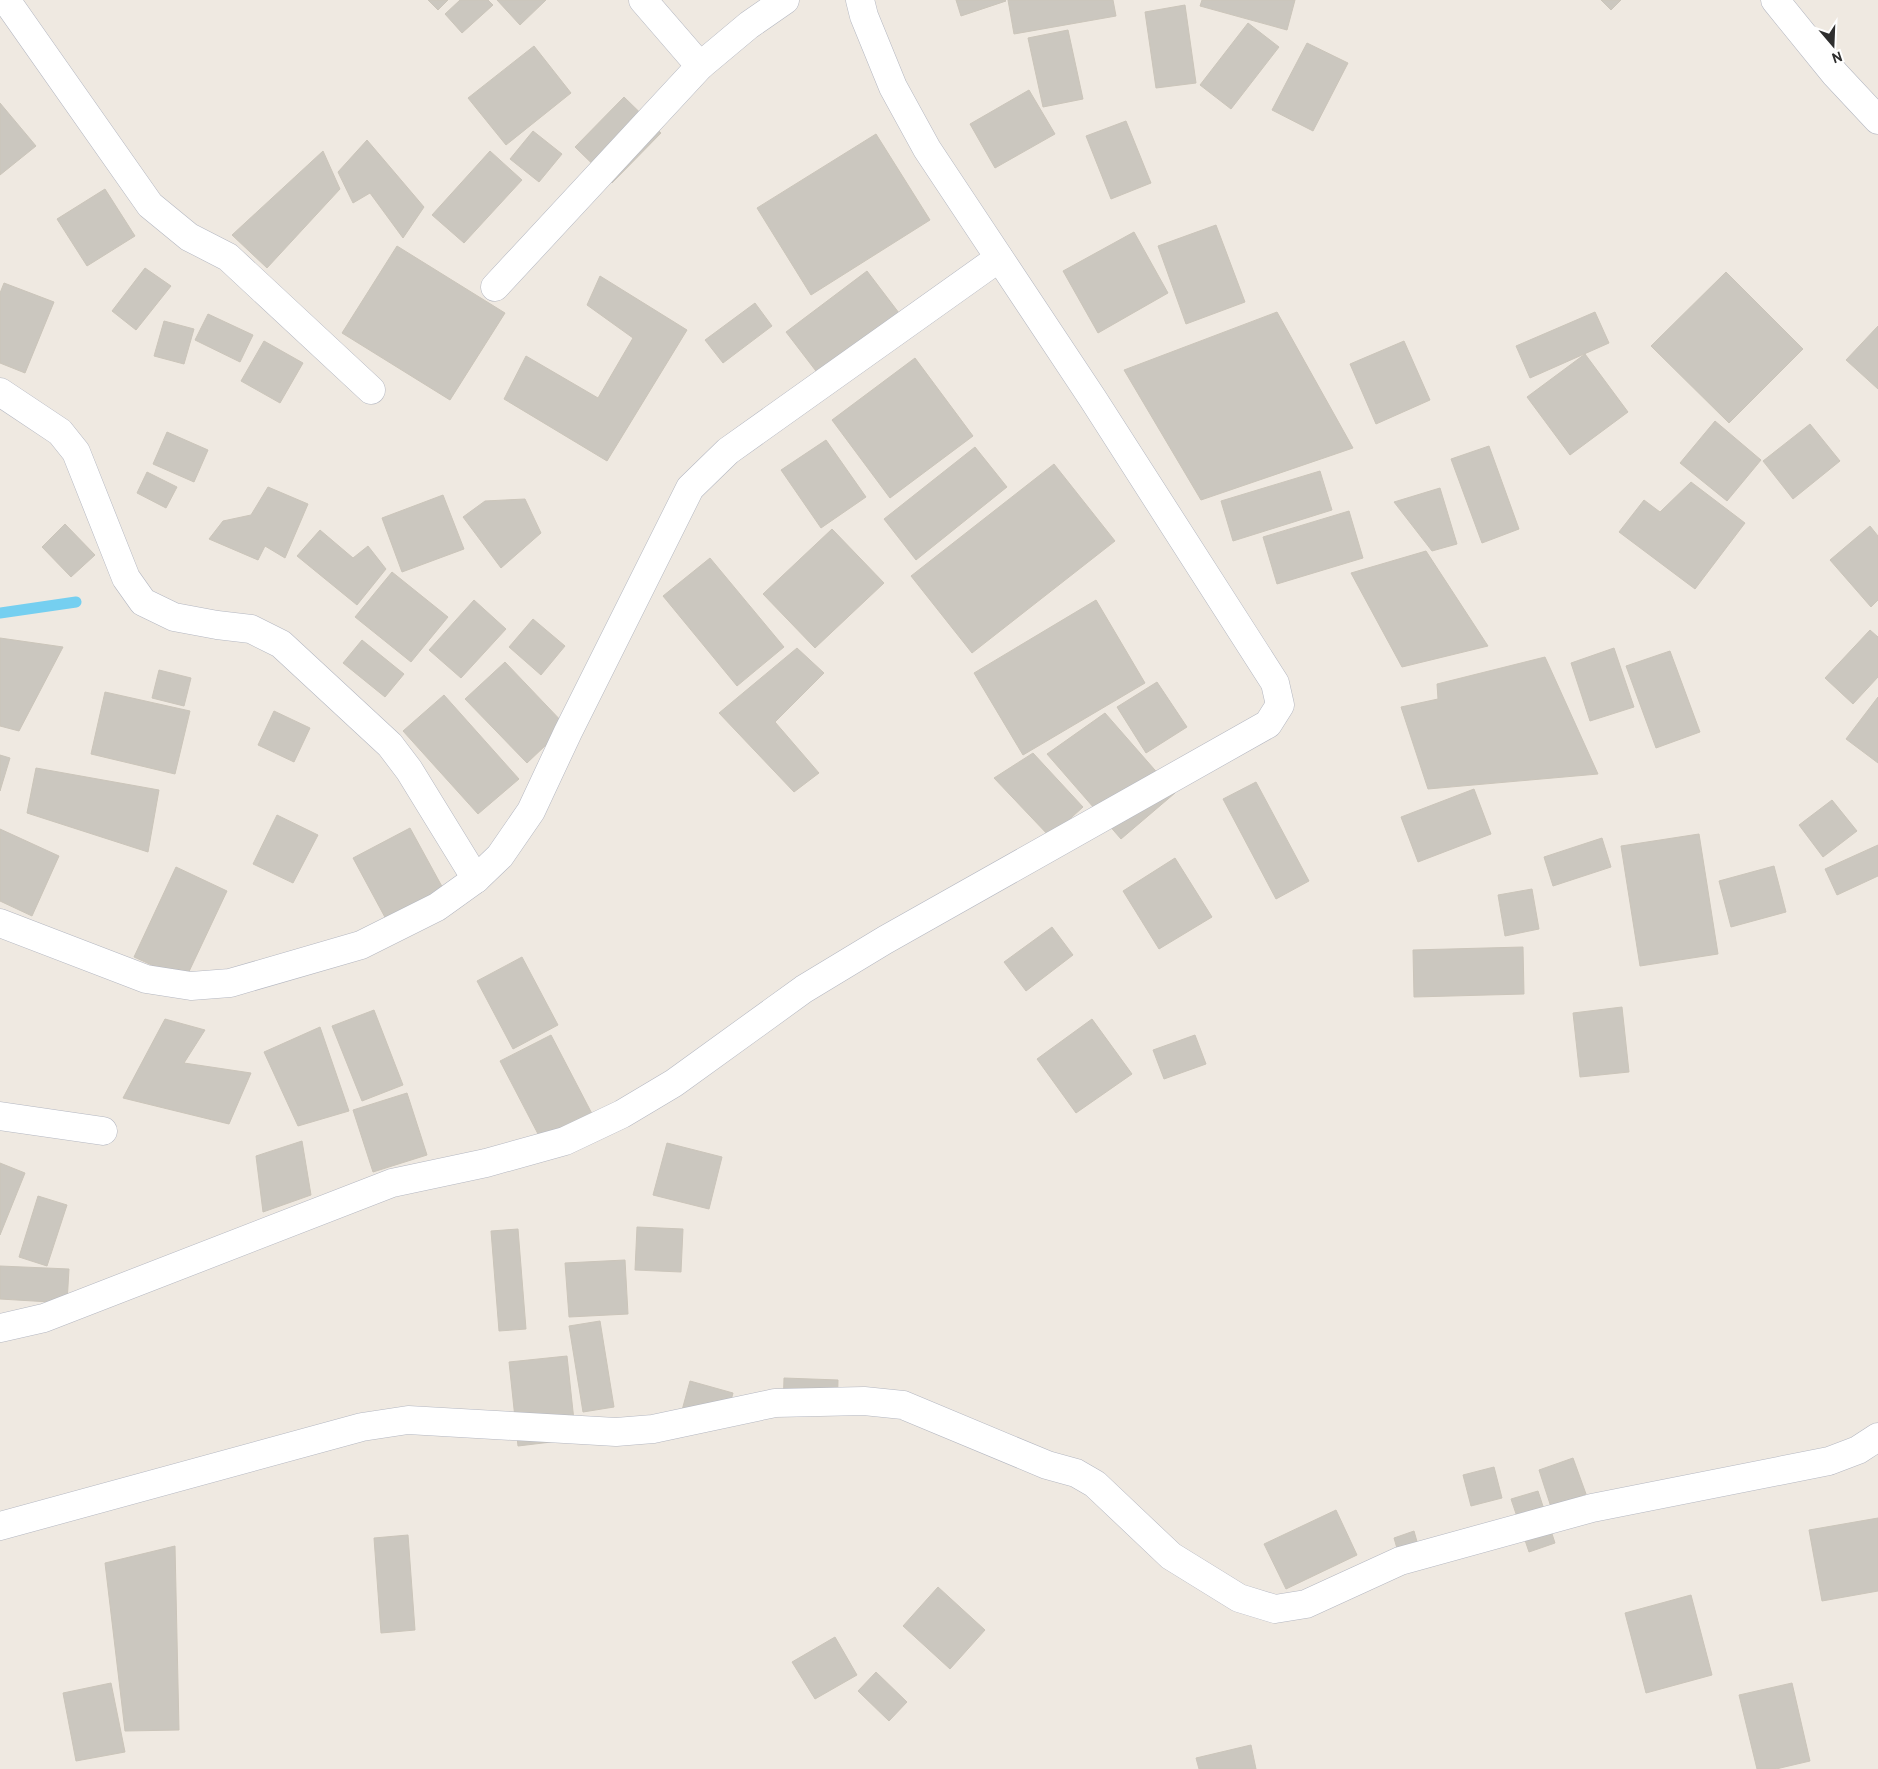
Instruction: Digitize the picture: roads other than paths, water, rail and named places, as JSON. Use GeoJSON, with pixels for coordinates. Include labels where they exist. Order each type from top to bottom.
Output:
{"type":"FeatureCollection","features":[{"type":"Feature","properties":{"kind":"street"},"geometry":{"type":"LineString","coordinates":[[6,0],[150,205],[189,237],[228,257],[371,390]]}},
{"type":"Feature","properties":{"kind":"street"},"geometry":{"type":"LineString","coordinates":[[643,0],[700,66]]}},
{"type":"Feature","properties":{"kind":"street"},"geometry":{"type":"LineString","coordinates":[[496,287],[700,66],[749,25],[785,0]]}},
{"type":"Feature","properties":{"kind":"street"},"geometry":{"type":"LineString","coordinates":[[0,1328],[44,1318],[392,1183],[486,1164],[565,1141],[622,1114],[674,1083],[804,989],[885,940],[1268,724],[1280,705],[1275,682],[1093,399],[927,149],[893,87],[864,16],[860,0]]}},
{"type":"Feature","properties":{"kind":"street"},"geometry":{"type":"LineString","coordinates":[[1774,0],[1835,74],[1878,120]]}},
{"type":"Feature","properties":{"kind":"street"},"geometry":{"type":"LineString","coordinates":[[0,923],[146,978],[191,986],[230,983],[361,945],[437,908],[476,880],[500,856],[531,811],[568,732],[690,488],[728,451],[999,258]]}},
{"type":"Feature","properties":{"kind":"street"},"geometry":{"type":"LineString","coordinates":[[0,392],[60,432],[76,452],[126,578],[143,602],[174,617],[251,629],[281,644],[390,746],[409,770],[476,880]]}},
{"type":"Feature","properties":{"kind":"street"},"geometry":{"type":"LineString","coordinates":[[0,1116],[103,1131]]}},
{"type":"Feature","properties":{"kind":"street"},"geometry":{"type":"LineString","coordinates":[[0,1526],[362,1427],[408,1420],[616,1432],[653,1429],[775,1403],[864,1401],[903,1405],[1047,1465],[1076,1473],[1095,1484],[1171,1556],[1239,1598],[1275,1609],[1306,1604],[1400,1561],[1592,1508],[1829,1461],[1858,1450],[1878,1437]]}},
{"type":"Feature","properties":{"kind":"waterway"},"geometry":{"type":"LineString","coordinates":[[0,613],[76,602]]}}]}
